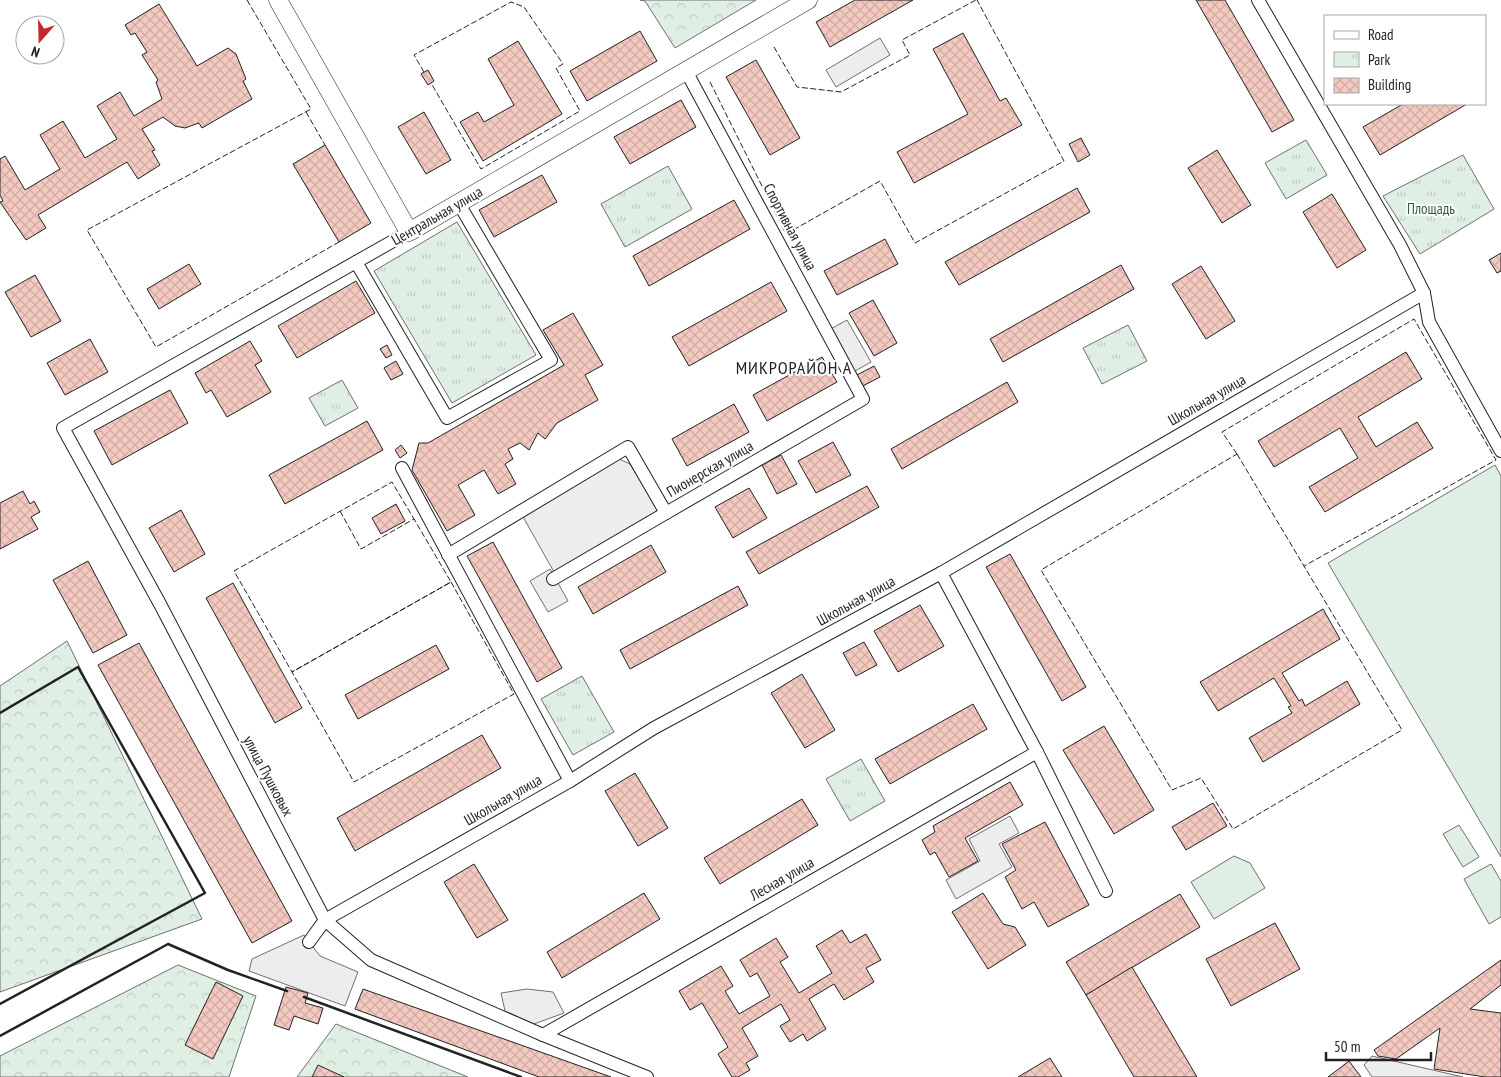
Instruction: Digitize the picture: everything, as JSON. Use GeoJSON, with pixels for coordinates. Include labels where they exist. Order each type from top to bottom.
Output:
{"type":"FeatureCollection","features":[{"type":"Feature","properties":{"kind":"main road"},"geometry":{"type":"LineString","coordinates":[[278,0],[408,232]]}},
{"type":"Feature","properties":{"kind":"main road","name":"Центральная улица"},"geometry":{"type":"LineString","coordinates":[[408,232],[808,0]]}},
{"type":"Feature","properties":{"kind":"street"},"geometry":{"type":"LineString","coordinates":[[1258,0],[1366,183],[1424,293],[1429,322],[1501,450]]}},
{"type":"Feature","properties":{"kind":"street","name":"Спортивная улица"},"geometry":{"type":"LineString","coordinates":[[686,71],[863,399]]}},
{"type":"Feature","properties":{"kind":"street"},"geometry":{"type":"LineString","coordinates":[[356,262],[447,418],[551,360],[459,204]]}},
{"type":"Feature","properties":{"kind":"street","name":"Центральная улица"},"geometry":{"type":"LineString","coordinates":[[64,428],[408,232]]}},
{"type":"Feature","properties":{"kind":"street","name":"Школьная улица"},"geometry":{"type":"LineString","coordinates":[[309,942],[325,920],[570,781],[654,728],[941,572],[1424,293]]}},
{"type":"Feature","properties":{"kind":"street","name":"Пионерская улица"},"geometry":{"type":"LineString","coordinates":[[448,555],[628,447],[666,513],[863,399]]}},
{"type":"Feature","properties":{"kind":"street","name":"улица Пушковых"},"geometry":{"type":"LineString","coordinates":[[64,428],[160,604],[325,920],[371,960],[543,1035],[647,1077]]}},
{"type":"Feature","properties":{"kind":"street"},"geometry":{"type":"LineString","coordinates":[[402,468],[570,781]]}},
{"type":"Feature","properties":{"kind":"street"},"geometry":{"type":"LineString","coordinates":[[553,579],[666,513]]}},
{"type":"Feature","properties":{"kind":"street"},"geometry":{"type":"LineString","coordinates":[[941,572],[1038,752],[1106,891]]}},
{"type":"Feature","properties":{"kind":"street","name":"Лесная улица"},"geometry":{"type":"LineString","coordinates":[[543,1035],[1038,752]]}},
{"type":"Feature","properties":{"kind":"green space"},"geometry":{"type":"Polygon","coordinates":[[[640,0],[756,0],[675,48],[645,1],[640,0]]]}},
{"type":"Feature","properties":{"kind":"green space"},"geometry":{"type":"Polygon","coordinates":[[[1306,140],[1327,175],[1286,199],[1265,163],[1306,140]]]}},
{"type":"Feature","properties":{"kind":"green space","name":"Площадь"},"geometry":{"type":"Polygon","coordinates":[[[1463,155],[1494,209],[1420,254],[1383,196],[1463,155]]]}},
{"type":"Feature","properties":{"kind":"green space"},"geometry":{"type":"Polygon","coordinates":[[[668,166],[692,209],[625,247],[601,204],[668,166]]]}},
{"type":"Feature","properties":{"kind":"green space"},"geometry":{"type":"Polygon","coordinates":[[[457,222],[536,355],[452,403],[374,271],[457,222]]]}},
{"type":"Feature","properties":{"kind":"green space"},"geometry":{"type":"Polygon","coordinates":[[[1128,325],[1147,361],[1102,384],[1083,348],[1128,325]]]}},
{"type":"Feature","properties":{"kind":"green space"},"geometry":{"type":"Polygon","coordinates":[[[342,380],[358,408],[325,426],[309,398],[342,380]]]}},
{"type":"Feature","properties":{"kind":"green space"},"geometry":{"type":"Polygon","coordinates":[[[1495,465],[1501,476],[1501,857],[1328,563],[1495,465]]]}},
{"type":"Feature","properties":{"kind":"green space"},"geometry":{"type":"Polygon","coordinates":[[[67,641],[202,919],[0,992],[0,686],[67,641]]]}},
{"type":"Feature","properties":{"kind":"green space"},"geometry":{"type":"Polygon","coordinates":[[[582,676],[614,732],[573,755],[541,699],[582,676]]]}},
{"type":"Feature","properties":{"kind":"green space"},"geometry":{"type":"Polygon","coordinates":[[[861,759],[885,801],[850,821],[826,779],[861,759]]]}},
{"type":"Feature","properties":{"kind":"green space"},"geometry":{"type":"Polygon","coordinates":[[[1459,825],[1479,857],[1463,867],[1443,834],[1459,825]]]}},
{"type":"Feature","properties":{"kind":"green space"},"geometry":{"type":"Polygon","coordinates":[[[1234,856],[1250,863],[1265,888],[1214,919],[1191,882],[1234,856]]]}},
{"type":"Feature","properties":{"kind":"green space"},"geometry":{"type":"Polygon","coordinates":[[[1491,864],[1501,881],[1501,917],[1489,924],[1464,879],[1491,864]]]}},
{"type":"Feature","properties":{"kind":"green space"},"geometry":{"type":"Polygon","coordinates":[[[178,965],[256,996],[229,1077],[0,1077],[0,1056],[178,965]]]}},
{"type":"Feature","properties":{"kind":"green space"},"geometry":{"type":"Polygon","coordinates":[[[336,1024],[468,1077],[297,1077],[336,1024]]]}},
{"type":"Feature","properties":{"kind":"shaded area"},"geometry":{"type":"Polygon","coordinates":[[[880,38],[890,55],[836,87],[826,70],[880,38]]]}},
{"type":"Feature","properties":{"kind":"shaded area"},"geometry":{"type":"Polygon","coordinates":[[[847,320],[871,362],[850,374],[827,331],[847,320]]]}},
{"type":"Feature","properties":{"kind":"shaded area"},"geometry":{"type":"Polygon","coordinates":[[[619,459],[630,464],[659,512],[554,572],[522,515],[619,459]]]}},
{"type":"Feature","properties":{"kind":"shaded area"},"geometry":{"type":"Polygon","coordinates":[[[550,569],[568,601],[548,612],[530,581],[550,569]]]}},
{"type":"Feature","properties":{"kind":"shaded area"},"geometry":{"type":"Polygon","coordinates":[[[1010,816],[1019,833],[999,844],[1012,867],[956,899],[946,880],[980,861],[969,839],[1010,816]]]}},
{"type":"Feature","properties":{"kind":"shaded area"},"geometry":{"type":"Polygon","coordinates":[[[304,935],[320,956],[358,972],[345,1006],[249,971],[252,959],[304,935]]]}},
{"type":"Feature","properties":{"kind":"shaded area"},"geometry":{"type":"Polygon","coordinates":[[[527,989],[553,992],[564,1013],[534,1024],[505,1011],[501,993],[527,989]]]}},
{"type":"Feature","properties":{"kind":"shaded area"},"geometry":{"type":"Polygon","coordinates":[[[1372,1056],[1463,1077],[1372,1077],[1364,1065],[1372,1056]]]}},
{"type":"Feature","properties":{"kind":"building"},"geometry":{"type":"Polygon","coordinates":[[[855,0],[913,0],[830,47],[816,22],[855,0]]]}},
{"type":"Feature","properties":{"kind":"building"},"geometry":{"type":"Polygon","coordinates":[[[1196,0],[1225,0],[1294,120],[1272,132],[1196,0]]]}},
{"type":"Feature","properties":{"kind":"building"},"geometry":{"type":"Polygon","coordinates":[[[159,4],[197,66],[228,48],[236,54],[246,79],[243,81],[252,99],[202,128],[199,123],[185,128],[175,126],[163,117],[142,129],[155,150],[152,151],[160,165],[138,179],[127,162],[38,215],[46,228],[26,240],[0,202],[3,201],[0,195],[0,159],[5,156],[25,190],[60,169],[40,135],[63,121],[85,158],[117,139],[97,106],[120,92],[134,116],[162,99],[156,82],[158,80],[142,55],[147,52],[135,33],[131,35],[125,25],[159,4]]]}},
{"type":"Feature","properties":{"kind":"building"},"geometry":{"type":"Polygon","coordinates":[[[640,31],[657,61],[587,101],[570,71],[640,31]]]}},
{"type":"Feature","properties":{"kind":"building"},"geometry":{"type":"Polygon","coordinates":[[[963,33],[1000,101],[1006,98],[1022,125],[914,183],[897,152],[968,114],[933,49],[963,33]]]}},
{"type":"Feature","properties":{"kind":"building"},"geometry":{"type":"Polygon","coordinates":[[[518,41],[562,114],[483,161],[460,122],[478,112],[484,122],[514,105],[488,59],[518,41]]]}},
{"type":"Feature","properties":{"kind":"building"},"geometry":{"type":"Polygon","coordinates":[[[756,60],[800,138],[770,155],[726,77],[756,60]]]}},
{"type":"Feature","properties":{"kind":"building"},"geometry":{"type":"Polygon","coordinates":[[[428,70],[434,81],[428,85],[421,74],[428,70]]]}},
{"type":"Feature","properties":{"kind":"building"},"geometry":{"type":"Polygon","coordinates":[[[681,100],[696,127],[630,164],[614,137],[681,100]]]}},
{"type":"Feature","properties":{"kind":"building"},"geometry":{"type":"Polygon","coordinates":[[[1401,105],[1465,105],[1380,155],[1363,127],[1401,105]]]}},
{"type":"Feature","properties":{"kind":"building"},"geometry":{"type":"Polygon","coordinates":[[[424,112],[451,160],[426,174],[398,127],[424,112]]]}},
{"type":"Feature","properties":{"kind":"building"},"geometry":{"type":"Polygon","coordinates":[[[1081,138],[1090,155],[1078,162],[1069,144],[1081,138]]]}},
{"type":"Feature","properties":{"kind":"building"},"geometry":{"type":"Polygon","coordinates":[[[325,145],[371,223],[339,242],[293,164],[325,145]]]}},
{"type":"Feature","properties":{"kind":"building"},"geometry":{"type":"Polygon","coordinates":[[[1217,150],[1251,205],[1222,223],[1188,168],[1217,150]]]}},
{"type":"Feature","properties":{"kind":"building"},"geometry":{"type":"Polygon","coordinates":[[[542,175],[557,202],[494,237],[479,210],[542,175]]]}},
{"type":"Feature","properties":{"kind":"building"},"geometry":{"type":"Polygon","coordinates":[[[1077,188],[1090,212],[959,285],[945,262],[1077,188]]]}},
{"type":"Feature","properties":{"kind":"building"},"geometry":{"type":"Polygon","coordinates":[[[1332,194],[1366,250],[1337,268],[1303,212],[1332,194]]]}},
{"type":"Feature","properties":{"kind":"building"},"geometry":{"type":"Polygon","coordinates":[[[734,200],[750,229],[649,286],[633,256],[734,200]]]}},
{"type":"Feature","properties":{"kind":"building"},"geometry":{"type":"Polygon","coordinates":[[[885,239],[898,264],[837,295],[824,271],[885,239]]]}},
{"type":"Feature","properties":{"kind":"building"},"geometry":{"type":"Polygon","coordinates":[[[1501,253],[1501,271],[1497,273],[1489,260],[1501,253]]]}},
{"type":"Feature","properties":{"kind":"building"},"geometry":{"type":"Polygon","coordinates":[[[189,264],[201,284],[159,309],[147,289],[189,264]]]}},
{"type":"Feature","properties":{"kind":"building"},"geometry":{"type":"Polygon","coordinates":[[[1121,265],[1134,289],[1003,362],[990,339],[1121,265]]]}},
{"type":"Feature","properties":{"kind":"building"},"geometry":{"type":"Polygon","coordinates":[[[1201,266],[1235,321],[1206,339],[1172,284],[1201,266]]]}},
{"type":"Feature","properties":{"kind":"building"},"geometry":{"type":"Polygon","coordinates":[[[35,275],[61,321],[31,337],[5,292],[35,275]]]}},
{"type":"Feature","properties":{"kind":"building"},"geometry":{"type":"Polygon","coordinates":[[[356,281],[375,313],[297,358],[278,326],[356,281]]]}},
{"type":"Feature","properties":{"kind":"building"},"geometry":{"type":"Polygon","coordinates":[[[771,282],[787,311],[689,366],[672,337],[771,282]]]}},
{"type":"Feature","properties":{"kind":"building"},"geometry":{"type":"Polygon","coordinates":[[[873,300],[897,343],[874,356],[849,313],[873,300]]]}},
{"type":"Feature","properties":{"kind":"building"},"geometry":{"type":"Polygon","coordinates":[[[573,313],[603,365],[585,375],[598,400],[557,423],[545,439],[538,433],[529,450],[520,443],[508,449],[513,459],[505,464],[516,484],[498,494],[484,470],[458,485],[475,515],[447,531],[412,470],[419,443],[428,443],[564,365],[543,330],[573,313]]]}},
{"type":"Feature","properties":{"kind":"building"},"geometry":{"type":"Polygon","coordinates":[[[90,339],[108,372],[65,395],[47,363],[90,339]]]}},
{"type":"Feature","properties":{"kind":"building"},"geometry":{"type":"Polygon","coordinates":[[[250,341],[262,361],[255,365],[271,392],[227,417],[211,390],[206,393],[195,373],[250,341]]]}},
{"type":"Feature","properties":{"kind":"building"},"geometry":{"type":"Polygon","coordinates":[[[387,345],[392,355],[386,358],[380,349],[387,345]]]}},
{"type":"Feature","properties":{"kind":"building"},"geometry":{"type":"Polygon","coordinates":[[[1406,352],[1422,379],[1358,417],[1376,447],[1417,422],[1433,448],[1325,512],[1309,487],[1358,458],[1340,428],[1274,467],[1258,441],[1406,352]]]}},
{"type":"Feature","properties":{"kind":"building"},"geometry":{"type":"Polygon","coordinates":[[[822,357],[837,382],[767,421],[753,395],[822,357]]]}},
{"type":"Feature","properties":{"kind":"building"},"geometry":{"type":"Polygon","coordinates":[[[396,361],[403,374],[391,380],[384,368],[396,361]]]}},
{"type":"Feature","properties":{"kind":"building"},"geometry":{"type":"Polygon","coordinates":[[[874,366],[880,377],[861,387],[855,376],[874,366]]]}},
{"type":"Feature","properties":{"kind":"building"},"geometry":{"type":"Polygon","coordinates":[[[1007,382],[1018,402],[902,469],[891,449],[1007,382]]]}},
{"type":"Feature","properties":{"kind":"building"},"geometry":{"type":"Polygon","coordinates":[[[170,390],[188,423],[112,465],[94,431],[170,390]]]}},
{"type":"Feature","properties":{"kind":"building"},"geometry":{"type":"Polygon","coordinates":[[[734,404],[749,432],[687,466],[672,439],[734,404]]]}},
{"type":"Feature","properties":{"kind":"building"},"geometry":{"type":"Polygon","coordinates":[[[367,421],[383,450],[285,504],[269,475],[367,421]]]}},
{"type":"Feature","properties":{"kind":"building"},"geometry":{"type":"Polygon","coordinates":[[[833,442],[851,475],[816,493],[798,461],[833,442]]]}},
{"type":"Feature","properties":{"kind":"building"},"geometry":{"type":"Polygon","coordinates":[[[401,445],[407,453],[400,458],[395,450],[401,445]]]}},
{"type":"Feature","properties":{"kind":"building"},"geometry":{"type":"Polygon","coordinates":[[[781,455],[797,484],[777,494],[762,465],[781,455]]]}},
{"type":"Feature","properties":{"kind":"building"},"geometry":{"type":"Polygon","coordinates":[[[867,486],[879,507],[759,574],[746,552],[867,486]]]}},
{"type":"Feature","properties":{"kind":"building"},"geometry":{"type":"Polygon","coordinates":[[[749,488],[767,518],[733,538],[715,507],[749,488]]]}},
{"type":"Feature","properties":{"kind":"building"},"geometry":{"type":"Polygon","coordinates":[[[23,491],[30,504],[34,501],[40,512],[31,517],[38,529],[0,549],[0,503],[23,491]]]}},
{"type":"Feature","properties":{"kind":"building"},"geometry":{"type":"Polygon","coordinates":[[[396,504],[405,521],[381,534],[372,518],[396,504]]]}},
{"type":"Feature","properties":{"kind":"building"},"geometry":{"type":"Polygon","coordinates":[[[181,510],[205,554],[174,572],[149,528],[181,510]]]}},
{"type":"Feature","properties":{"kind":"building"},"geometry":{"type":"Polygon","coordinates":[[[493,542],[562,668],[537,682],[467,556],[493,542]]]}},
{"type":"Feature","properties":{"kind":"building"},"geometry":{"type":"Polygon","coordinates":[[[651,545],[666,572],[593,614],[578,587],[651,545]]]}},
{"type":"Feature","properties":{"kind":"building"},"geometry":{"type":"Polygon","coordinates":[[[1010,554],[1086,687],[1062,701],[986,567],[1010,554]]]}},
{"type":"Feature","properties":{"kind":"building"},"geometry":{"type":"Polygon","coordinates":[[[88,561],[127,635],[93,653],[53,580],[88,561]]]}},
{"type":"Feature","properties":{"kind":"building"},"geometry":{"type":"Polygon","coordinates":[[[233,583],[302,708],[275,723],[206,598],[233,583]]]}},
{"type":"Feature","properties":{"kind":"building"},"geometry":{"type":"Polygon","coordinates":[[[738,586],[748,605],[630,669],[620,650],[738,586]]]}},
{"type":"Feature","properties":{"kind":"building"},"geometry":{"type":"Polygon","coordinates":[[[920,605],[944,646],[898,672],[874,631],[920,605]]]}},
{"type":"Feature","properties":{"kind":"building"},"geometry":{"type":"Polygon","coordinates":[[[1323,609],[1340,639],[1282,673],[1299,701],[1302,699],[1305,706],[1347,681],[1360,704],[1263,762],[1249,738],[1292,713],[1288,707],[1291,706],[1274,678],[1218,711],[1200,682],[1323,609]]]}},
{"type":"Feature","properties":{"kind":"building"},"geometry":{"type":"Polygon","coordinates":[[[864,642],[877,665],[856,676],[843,653],[864,642]]]}},
{"type":"Feature","properties":{"kind":"building"},"geometry":{"type":"Polygon","coordinates":[[[139,643],[292,921],[252,943],[98,665],[139,643]]]}},
{"type":"Feature","properties":{"kind":"building"},"geometry":{"type":"Polygon","coordinates":[[[436,645],[449,669],[358,719],[345,695],[436,645]]]}},
{"type":"Feature","properties":{"kind":"building"},"geometry":{"type":"Polygon","coordinates":[[[802,674],[835,730],[805,748],[771,693],[802,674]]]}},
{"type":"Feature","properties":{"kind":"building"},"geometry":{"type":"Polygon","coordinates":[[[973,704],[987,729],[890,784],[875,759],[973,704]]]}},
{"type":"Feature","properties":{"kind":"building"},"geometry":{"type":"Polygon","coordinates":[[[1104,726],[1154,810],[1114,834],[1063,750],[1104,726]]]}},
{"type":"Feature","properties":{"kind":"building"},"geometry":{"type":"Polygon","coordinates":[[[482,735],[501,768],[355,851],[337,818],[482,735]]]}},
{"type":"Feature","properties":{"kind":"building"},"geometry":{"type":"Polygon","coordinates":[[[635,773],[668,828],[638,846],[605,791],[635,773]]]}},
{"type":"Feature","properties":{"kind":"building"},"geometry":{"type":"Polygon","coordinates":[[[1010,782],[1023,805],[965,838],[978,861],[949,877],[935,852],[930,855],[922,840],[935,832],[933,826],[1010,782]]]}},
{"type":"Feature","properties":{"kind":"building"},"geometry":{"type":"Polygon","coordinates":[[[802,799],[818,825],[720,884],[704,858],[802,799]]]}},
{"type":"Feature","properties":{"kind":"building"},"geometry":{"type":"Polygon","coordinates":[[[1213,803],[1227,826],[1186,850],[1172,827],[1213,803]]]}},
{"type":"Feature","properties":{"kind":"building"},"geometry":{"type":"Polygon","coordinates":[[[1045,822],[1089,905],[1048,927],[1034,902],[1022,909],[1005,877],[1016,870],[1002,844],[1045,822]]]}},
{"type":"Feature","properties":{"kind":"building"},"geometry":{"type":"Polygon","coordinates":[[[474,864],[508,920],[477,938],[444,882],[474,864]]]}},
{"type":"Feature","properties":{"kind":"building"},"geometry":{"type":"Polygon","coordinates":[[[644,893],[660,919],[562,978],[547,952],[644,893]]]}},
{"type":"Feature","properties":{"kind":"building"},"geometry":{"type":"Polygon","coordinates":[[[983,893],[1003,924],[1015,927],[1026,945],[988,969],[952,912],[983,893]]]}},
{"type":"Feature","properties":{"kind":"building"},"geometry":{"type":"Polygon","coordinates":[[[1180,894],[1200,927],[1086,995],[1066,962],[1180,894]]]}},
{"type":"Feature","properties":{"kind":"building"},"geometry":{"type":"Polygon","coordinates":[[[1275,923],[1300,969],[1231,1006],[1206,959],[1275,923]]]}},
{"type":"Feature","properties":{"kind":"building"},"geometry":{"type":"Polygon","coordinates":[[[842,930],[850,943],[866,934],[881,960],[866,968],[874,982],[844,1000],[834,984],[809,999],[826,1029],[807,1041],[803,1034],[790,1042],[780,1026],[790,1020],[781,1004],[742,1028],[758,1056],[746,1063],[750,1070],[738,1077],[732,1077],[718,1054],[728,1047],[702,1003],[690,1010],[679,991],[721,966],[733,986],[725,991],[739,1014],[770,996],[757,973],[750,977],[740,960],[776,938],[788,957],[780,962],[799,993],[832,973],[816,946],[842,930]]]}},
{"type":"Feature","properties":{"kind":"building"},"geometry":{"type":"Polygon","coordinates":[[[1501,960],[1501,985],[1470,1009],[1501,1013],[1501,1077],[1485,1077],[1434,1069],[1440,1028],[1396,1059],[1378,1056],[1374,1050],[1501,960]]]}},
{"type":"Feature","properties":{"kind":"building"},"geometry":{"type":"Polygon","coordinates":[[[1132,967],[1197,1077],[1134,1077],[1086,995],[1132,967]]]}},
{"type":"Feature","properties":{"kind":"building"},"geometry":{"type":"Polygon","coordinates":[[[216,982],[243,996],[213,1059],[185,1045],[216,982]]]}},
{"type":"Feature","properties":{"kind":"building"},"geometry":{"type":"Polygon","coordinates":[[[286,987],[308,993],[305,1003],[323,1008],[318,1024],[294,1016],[289,1030],[274,1025],[286,987]]]}},
{"type":"Feature","properties":{"kind":"building"},"geometry":{"type":"Polygon","coordinates":[[[363,989],[611,1077],[539,1077],[355,1009],[363,989]]]}},
{"type":"Feature","properties":{"kind":"building"},"geometry":{"type":"Polygon","coordinates":[[[1050,1058],[1062,1077],[1018,1077],[1050,1058]]]}},
{"type":"Feature","properties":{"kind":"building"},"geometry":{"type":"Polygon","coordinates":[[[1349,1061],[1361,1077],[1328,1077],[1349,1061]]]}},
{"type":"Feature","properties":{"kind":"building"},"geometry":{"type":"Polygon","coordinates":[[[318,1065],[344,1077],[312,1077],[318,1065]]]}},
{"type":"Feature","properties":{"kind":"fence"},"geometry":{"type":"LineString","coordinates":[[247,0],[311,109],[87,230],[156,347],[339,242]]}},
{"type":"Feature","properties":{"kind":"fence"},"geometry":{"type":"LineString","coordinates":[[774,47],[797,87],[841,92],[910,55],[902,40],[976,0]]}},
{"type":"Feature","properties":{"kind":"fence"},"geometry":{"type":"LineString","coordinates":[[710,82],[786,234],[880,181],[915,243],[1064,161],[977,0]]}},
{"type":"Feature","properties":{"kind":"fence"},"geometry":{"type":"LineString","coordinates":[[424,72],[414,55],[511,2],[524,7],[563,64],[556,68],[580,111],[481,169],[431,83]]}},
{"type":"Feature","properties":{"kind":"fence"},"geometry":{"type":"LineString","coordinates":[[306,112],[325,145]]}},
{"type":"Feature","properties":{"kind":"fence"},"geometry":{"type":"LineString","coordinates":[[1237,454],[1222,432],[1414,319],[1496,460],[1304,566]]}},
{"type":"Feature","properties":{"kind":"fence"},"geometry":{"type":"LineString","coordinates":[[1237,454],[1402,730],[1233,829],[1201,778],[1172,790],[1041,570],[1237,454]]}},
{"type":"Feature","properties":{"kind":"fence"},"geometry":{"type":"LineString","coordinates":[[340,511],[361,549],[414,519],[451,582],[292,672],[234,571],[392,482],[414,519]]}},
{"type":"Feature","properties":{"kind":"fence"},"geometry":{"type":"LineString","coordinates":[[451,582],[514,694],[354,782],[292,672],[451,582]]}},
{"type":"Feature","properties":{"kind":"wall"},"geometry":{"type":"LineString","coordinates":[[0,713],[78,667],[205,893],[0,1004]]}},
{"type":"Feature","properties":{"kind":"wall"},"geometry":{"type":"LineString","coordinates":[[0,1036],[168,944],[228,970],[287,991]]}},
{"type":"Feature","properties":{"kind":"wall"},"geometry":{"type":"LineString","coordinates":[[304,997],[521,1077]]}},
{"type":"Feature","properties":{"kind":"district","name":"МИКРОРАЙОН А"},"geometry":{"type":"Point","coordinates":[794,368]}}]}
